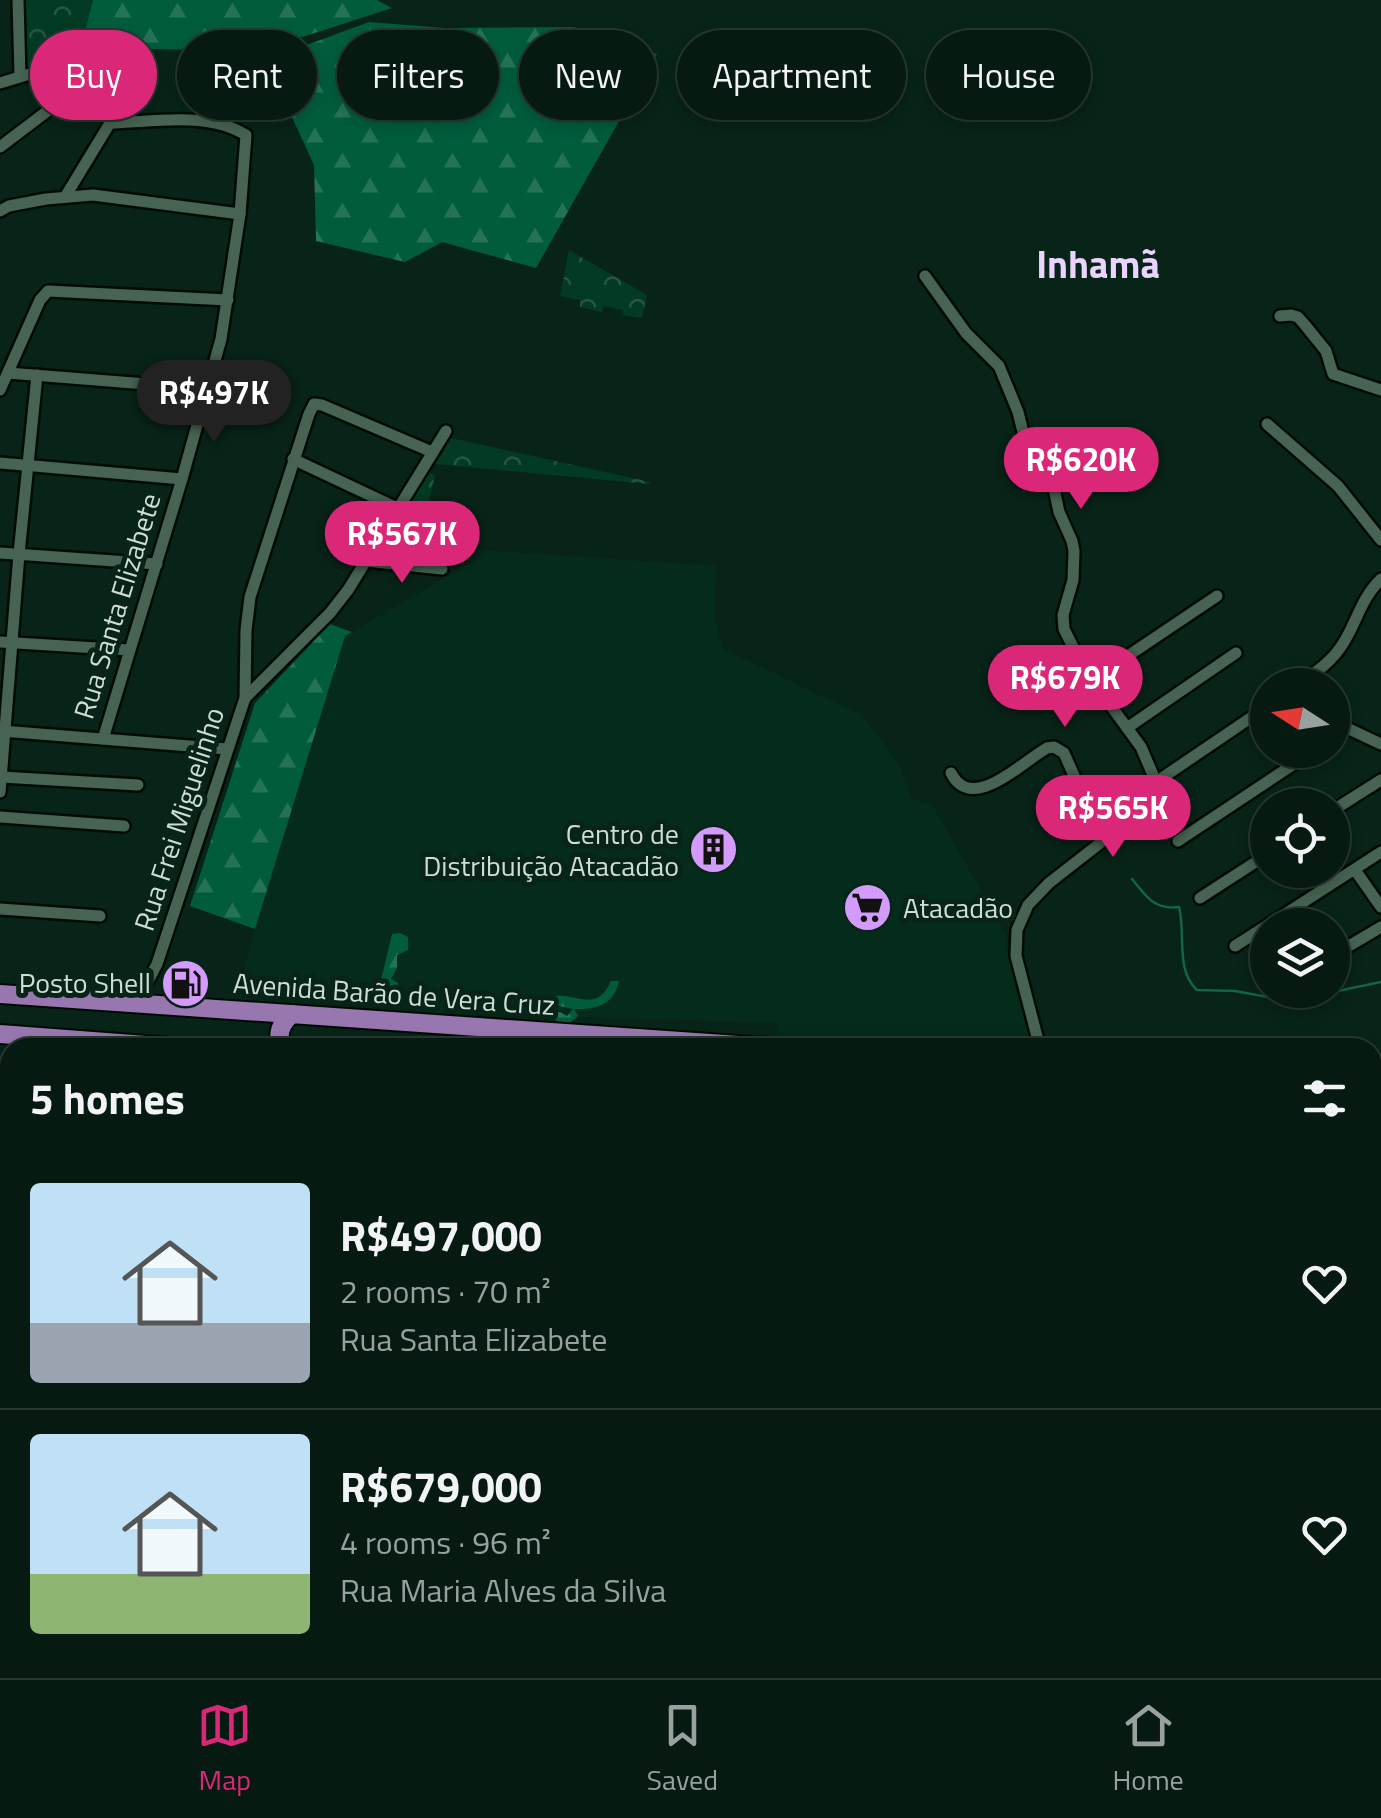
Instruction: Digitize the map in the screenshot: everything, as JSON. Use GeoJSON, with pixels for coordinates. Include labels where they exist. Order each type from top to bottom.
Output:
{"type":"FeatureCollection","features":[{"type":"Feature","properties":{"kind":"highway","name":"Avenida Barão de Vera Cruz"},"geometry":{"type":"LineString","coordinates":[[0,994],[639,1038]]}},
{"type":"Feature","properties":{"kind":"highway"},"geometry":{"type":"LineString","coordinates":[[280,1038],[283,1023],[292,1014]]}},
{"type":"Feature","properties":{"kind":"highway"},"geometry":{"type":"LineString","coordinates":[[0,1034],[32,1038]]}},
{"type":"Feature","properties":{"kind":"street"},"geometry":{"type":"LineString","coordinates":[[18,0],[20,76]]}},
{"type":"Feature","properties":{"kind":"street"},"geometry":{"type":"LineString","coordinates":[[0,83],[30,73]]}},
{"type":"Feature","properties":{"kind":"street"},"geometry":{"type":"LineString","coordinates":[[0,147],[36,120]]}},
{"type":"Feature","properties":{"kind":"street","name":"Rua Santa Elizabete"},"geometry":{"type":"LineString","coordinates":[[65,197],[110,123],[208,122],[232,126],[246,134],[240,214],[221,339],[103,739]]}},
{"type":"Feature","properties":{"kind":"street"},"geometry":{"type":"LineString","coordinates":[[0,210],[93,195],[240,214]]}},
{"type":"Feature","properties":{"kind":"street"},"geometry":{"type":"LineString","coordinates":[[925,276],[966,333],[999,366],[1018,412],[1023,438],[1050,470],[1059,512],[1074,551],[1064,629],[1077,658],[1141,747],[1156,782]]}},
{"type":"Feature","properties":{"kind":"street"},"geometry":{"type":"LineString","coordinates":[[0,390],[44,294],[53,291],[228,300]]}},
{"type":"Feature","properties":{"kind":"street"},"geometry":{"type":"LineString","coordinates":[[1280,316],[1298,317],[1326,351],[1332,374],[1381,390]]}},
{"type":"Feature","properties":{"kind":"street"},"geometry":{"type":"LineString","coordinates":[[8,373],[208,390]]}},
{"type":"Feature","properties":{"kind":"street"},"geometry":{"type":"LineString","coordinates":[[0,792],[6,642],[37,376]]}},
{"type":"Feature","properties":{"kind":"street","name":"Rua Frei Miguelinho"},"geometry":{"type":"LineString","coordinates":[[136,1004],[157,964],[245,698],[250,596],[314,404],[322,404],[432,452]]}},
{"type":"Feature","properties":{"kind":"street"},"geometry":{"type":"LineString","coordinates":[[1267,424],[1338,486],[1381,540]]}},
{"type":"Feature","properties":{"kind":"street"},"geometry":{"type":"LineString","coordinates":[[245,698],[330,612],[446,432]]}},
{"type":"Feature","properties":{"kind":"street"},"geometry":{"type":"LineString","coordinates":[[293,459],[399,509]]}},
{"type":"Feature","properties":{"kind":"street"},"geometry":{"type":"LineString","coordinates":[[0,463],[182,478]]}},
{"type":"Feature","properties":{"kind":"street"},"geometry":{"type":"LineString","coordinates":[[0,552],[157,564]]}},
{"type":"Feature","properties":{"kind":"street"},"geometry":{"type":"LineString","coordinates":[[366,561],[442,569]]}},
{"type":"Feature","properties":{"kind":"street"},"geometry":{"type":"LineString","coordinates":[[1320,668],[1341,648],[1362,602],[1381,580]]}},
{"type":"Feature","properties":{"kind":"street"},"geometry":{"type":"LineString","coordinates":[[1092,680],[1218,596]]}},
{"type":"Feature","properties":{"kind":"street"},"geometry":{"type":"LineString","coordinates":[[6,642],[129,650]]}},
{"type":"Feature","properties":{"kind":"street"},"geometry":{"type":"LineString","coordinates":[[1126,728],[1236,653]]}},
{"type":"Feature","properties":{"kind":"street"},"geometry":{"type":"LineString","coordinates":[[1037,1038],[1018,966],[1016,930],[1022,916],[1039,892],[1110,834],[1156,782],[1250,718]]}},
{"type":"Feature","properties":{"kind":"street"},"geometry":{"type":"LineString","coordinates":[[1350,729],[1381,744]]}},
{"type":"Feature","properties":{"kind":"street","name":"Rua Santa Elizabete"},"geometry":{"type":"LineString","coordinates":[[3,732],[227,749]]}},
{"type":"Feature","properties":{"kind":"street"},"geometry":{"type":"LineString","coordinates":[[950,773],[967,789],[983,788],[1047,748],[1060,750],[1067,757],[1086,803],[1110,834]]}},
{"type":"Feature","properties":{"kind":"street"},"geometry":{"type":"LineString","coordinates":[[1178,841],[1287,768]]}},
{"type":"Feature","properties":{"kind":"street"},"geometry":{"type":"LineString","coordinates":[[1,776],[138,785]]}},
{"type":"Feature","properties":{"kind":"street"},"geometry":{"type":"LineString","coordinates":[[1350,800],[1381,780]]}},
{"type":"Feature","properties":{"kind":"street"},"geometry":{"type":"LineString","coordinates":[[0,817],[124,826]]}},
{"type":"Feature","properties":{"kind":"street"},"geometry":{"type":"LineString","coordinates":[[1295,908],[1381,852]]}},
{"type":"Feature","properties":{"kind":"street"},"geometry":{"type":"LineString","coordinates":[[1200,898],[1250,866]]}},
{"type":"Feature","properties":{"kind":"street"},"geometry":{"type":"LineString","coordinates":[[1355,870],[1381,907]]}},
{"type":"Feature","properties":{"kind":"street"},"geometry":{"type":"LineString","coordinates":[[0,909],[100,916]]}},
{"type":"Feature","properties":{"kind":"street"},"geometry":{"type":"LineString","coordinates":[[1350,945],[1381,926]]}},
{"type":"Feature","properties":{"kind":"street"},"geometry":{"type":"LineString","coordinates":[[1235,946],[1250,936]]}},
{"type":"Feature","properties":{"kind":"shaded area"},"geometry":{"type":"Polygon","coordinates":[[[482,550],[716,566],[715,618],[722,648],[863,716],[898,763],[912,798],[933,806],[1006,934],[1008,956],[1031,1038],[777,1038],[777,1023],[444,1013],[375,1004],[236,998],[345,636],[480,557],[482,550]]]}},
{"type":"Feature","properties":{"kind":"green space"},"geometry":{"type":"Polygon","coordinates":[[[22,0],[93,0],[85,30],[30,30],[30,70],[24,72],[22,0]]]}},
{"type":"Feature","properties":{"kind":"green space"},"geometry":{"type":"Polygon","coordinates":[[[93,0],[377,0],[392,8],[317,32],[177,30],[177,49],[157,49],[157,30],[85,30],[93,0]]]}},
{"type":"Feature","properties":{"kind":"green space"},"geometry":{"type":"Polygon","coordinates":[[[369,22],[445,28],[583,30],[519,30],[519,120],[620,120],[536,268],[442,242],[405,262],[316,241],[314,165],[293,120],[317,120],[317,41],[337,34],[337,120],[499,120],[499,30],[347,30],[369,22]]]}},
{"type":"Feature","properties":{"kind":"green space"},"geometry":{"type":"Polygon","coordinates":[[[569,250],[647,295],[642,318],[622,315],[623,310],[604,306],[602,312],[580,307],[580,300],[560,296],[569,250]]]}},
{"type":"Feature","properties":{"kind":"green space"},"geometry":{"type":"Polygon","coordinates":[[[451,438],[650,482],[436,464],[451,438]]]}},
{"type":"Feature","properties":{"kind":"green space"},"geometry":{"type":"Polygon","coordinates":[[[427,473],[435,475],[419,545],[384,542],[427,473]]]}},
{"type":"Feature","properties":{"kind":"green space"},"geometry":{"type":"Polygon","coordinates":[[[330,624],[352,632],[345,636],[255,929],[190,906],[255,703],[330,624]]]}},
{"type":"Feature","properties":{"kind":"green space"},"geometry":{"type":"Polygon","coordinates":[[[392,934],[408,937],[408,950],[397,955],[397,968],[391,979],[398,987],[379,989],[392,934]]]}},
{"type":"Feature","properties":{"kind":"green space"},"geometry":{"type":"Polygon","coordinates":[[[611,981],[619,981],[608,1001],[597,1007],[574,1009],[578,1016],[570,1023],[556,1021],[552,1014],[560,1012],[567,1016],[573,1009],[550,1004],[546,998],[591,1000],[605,992],[611,981]]]}},
{"type":"Feature","properties":{"kind":"waterway"},"geometry":{"type":"LineString","coordinates":[[1132,879],[1157,904],[1179,907],[1183,962],[1197,990],[1235,991],[1290,1001],[1381,982]]}},
{"type":"Feature","properties":{"kind":"place","name":"Centro de Distribuição Atacadão"},"geometry":{"type":"Point","coordinates":[714,850]}},
{"type":"Feature","properties":{"kind":"place","name":"Atacadão"},"geometry":{"type":"Point","coordinates":[868,908]}},
{"type":"Feature","properties":{"kind":"place","name":"Posto Shell"},"geometry":{"type":"Point","coordinates":[186,983]}},
{"type":"Feature","properties":{"kind":"district","name":"Inhamã"},"geometry":{"type":"Point","coordinates":[1098,265]}}]}
